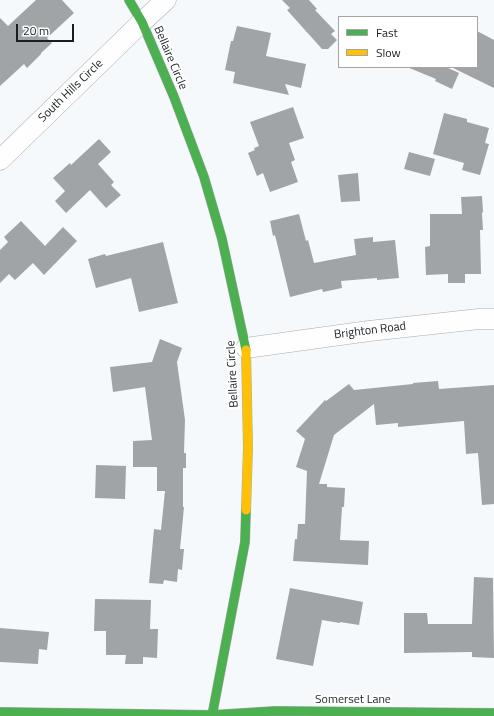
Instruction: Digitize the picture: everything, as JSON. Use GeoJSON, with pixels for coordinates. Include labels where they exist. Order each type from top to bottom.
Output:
{"type":"FeatureCollection","features":[{"type":"Feature","properties":{"kind":"street","name":"Bellaire Circle"},"geometry":{"type":"LineString","coordinates":[[129,0],[142,22],[174,97],[204,177],[222,239],[246,348],[248,447],[245,542],[212,716]]}},
{"type":"Feature","properties":{"kind":"street","name":"South Hills Circle"},"geometry":{"type":"LineString","coordinates":[[0,160],[166,0]]}},
{"type":"Feature","properties":{"kind":"street","name":"Brighton Road"},"geometry":{"type":"LineString","coordinates":[[246,348],[369,331],[494,319]]}},
{"type":"Feature","properties":{"kind":"street","name":"Somerset Lane"},"geometry":{"type":"LineString","coordinates":[[212,716],[275,711],[494,713]]}},
{"type":"Feature","properties":{"kind":"street"},"geometry":{"type":"LineString","coordinates":[[0,712],[212,716]]}},
{"type":"Feature","properties":{"kind":"building"},"geometry":{"type":"Polygon","coordinates":[[[36,0],[62,0],[74,13],[47,38],[52,43],[27,68],[24,64],[0,86],[0,18],[8,26],[36,0]]]}},
{"type":"Feature","properties":{"kind":"building"},"geometry":{"type":"Polygon","coordinates":[[[282,0],[309,0],[317,9],[315,10],[335,31],[331,34],[337,40],[328,49],[322,49],[287,10],[290,8],[282,0]]]}},
{"type":"Feature","properties":{"kind":"building"},"geometry":{"type":"Polygon","coordinates":[[[237,26],[271,33],[266,56],[306,64],[301,88],[285,84],[289,95],[233,83],[235,72],[225,70],[231,41],[233,41],[237,26]]]}},
{"type":"Feature","properties":{"kind":"building"},"geometry":{"type":"Polygon","coordinates":[[[478,32],[494,40],[494,88],[453,68],[478,68],[478,32]]]}},
{"type":"Feature","properties":{"kind":"building"},"geometry":{"type":"Polygon","coordinates":[[[409,68],[448,68],[459,73],[452,89],[435,81],[436,79],[409,68]]]}},
{"type":"Feature","properties":{"kind":"building"},"geometry":{"type":"Polygon","coordinates":[[[293,107],[304,138],[289,143],[295,160],[291,162],[298,182],[270,192],[263,173],[257,176],[248,153],[255,150],[254,148],[259,146],[250,122],[293,107]]]}},
{"type":"Feature","properties":{"kind":"building"},"geometry":{"type":"Polygon","coordinates":[[[444,113],[467,119],[467,122],[489,128],[485,143],[489,144],[480,175],[462,170],[464,163],[433,154],[444,113]]]}},
{"type":"Feature","properties":{"kind":"building"},"geometry":{"type":"Polygon","coordinates":[[[99,139],[111,152],[98,164],[114,182],[111,185],[121,195],[106,208],[90,190],[66,213],[55,201],[65,191],[53,178],[70,163],[71,165],[99,139]]]}},
{"type":"Feature","properties":{"kind":"building"},"geometry":{"type":"Polygon","coordinates":[[[409,152],[435,159],[430,176],[404,169],[409,152]]]}},
{"type":"Feature","properties":{"kind":"building"},"geometry":{"type":"Polygon","coordinates":[[[358,173],[360,201],[341,202],[338,175],[358,173]]]}},
{"type":"Feature","properties":{"kind":"building"},"geometry":{"type":"Polygon","coordinates":[[[482,196],[483,230],[480,230],[481,274],[465,274],[465,283],[448,283],[448,274],[426,275],[425,247],[430,246],[430,214],[462,214],[461,197],[482,196]]]}},
{"type":"Feature","properties":{"kind":"building"},"geometry":{"type":"Polygon","coordinates":[[[299,214],[306,241],[308,240],[314,263],[356,255],[354,239],[373,237],[373,242],[395,240],[399,278],[341,281],[342,288],[323,292],[322,289],[290,297],[275,235],[273,236],[270,221],[299,214]]]}},
{"type":"Feature","properties":{"kind":"building"},"geometry":{"type":"Polygon","coordinates":[[[21,221],[45,246],[63,227],[77,241],[44,275],[33,263],[15,280],[9,274],[0,283],[0,250],[8,242],[4,237],[21,221]]]}},
{"type":"Feature","properties":{"kind":"building"},"geometry":{"type":"Polygon","coordinates":[[[163,242],[178,303],[139,312],[131,278],[96,288],[88,259],[163,242]]]}},
{"type":"Feature","properties":{"kind":"building"},"geometry":{"type":"Polygon","coordinates":[[[160,339],[182,348],[177,362],[185,420],[184,453],[186,453],[186,468],[183,468],[184,507],[180,549],[184,549],[182,570],[178,569],[177,582],[164,580],[163,584],[149,583],[154,529],[161,530],[165,491],[157,491],[157,467],[133,467],[133,441],[152,440],[145,387],[113,392],[110,367],[152,362],[160,339]]]}},
{"type":"Feature","properties":{"kind":"building"},"geometry":{"type":"Polygon","coordinates":[[[438,381],[439,389],[494,385],[494,504],[482,505],[478,453],[466,454],[464,421],[398,427],[398,423],[376,425],[374,404],[334,435],[319,484],[327,484],[327,487],[345,488],[340,540],[369,541],[368,565],[293,561],[298,524],[305,524],[307,471],[296,467],[305,439],[296,431],[325,400],[326,401],[349,384],[354,390],[438,381]]]}},
{"type":"Feature","properties":{"kind":"building"},"geometry":{"type":"Polygon","coordinates":[[[96,465],[126,466],[125,499],[95,498],[96,465]]]}},
{"type":"Feature","properties":{"kind":"building"},"geometry":{"type":"Polygon","coordinates":[[[474,577],[493,578],[494,658],[472,657],[472,652],[404,653],[404,613],[427,613],[428,624],[472,624],[474,577]]]}},
{"type":"Feature","properties":{"kind":"building"},"geometry":{"type":"Polygon","coordinates":[[[290,588],[363,602],[359,625],[322,620],[313,666],[276,659],[290,588]]]}},
{"type":"Feature","properties":{"kind":"building"},"geometry":{"type":"Polygon","coordinates":[[[95,599],[151,600],[150,629],[158,629],[157,658],[143,657],[143,664],[125,664],[126,655],[106,655],[106,631],[94,631],[95,599]]]}},
{"type":"Feature","properties":{"kind":"building"},"geometry":{"type":"Polygon","coordinates":[[[0,628],[49,632],[47,650],[39,649],[38,664],[0,662],[0,628]]]}},
{"type":"Feature","properties":{"kind":"traffic: fast"},"geometry":{"type":"LineString","coordinates":[[129,0],[142,22],[174,97],[204,177],[222,239],[246,350]]}},
{"type":"Feature","properties":{"kind":"traffic: fast"},"geometry":{"type":"LineString","coordinates":[[212,716],[245,542],[246,510]]}},
{"type":"Feature","properties":{"kind":"traffic: fast"},"geometry":{"type":"LineString","coordinates":[[0,712],[212,715],[275,711],[494,713]]}},
{"type":"Feature","properties":{"kind":"traffic: slow"},"geometry":{"type":"LineString","coordinates":[[246,350],[248,447],[246,510]]}}]}
